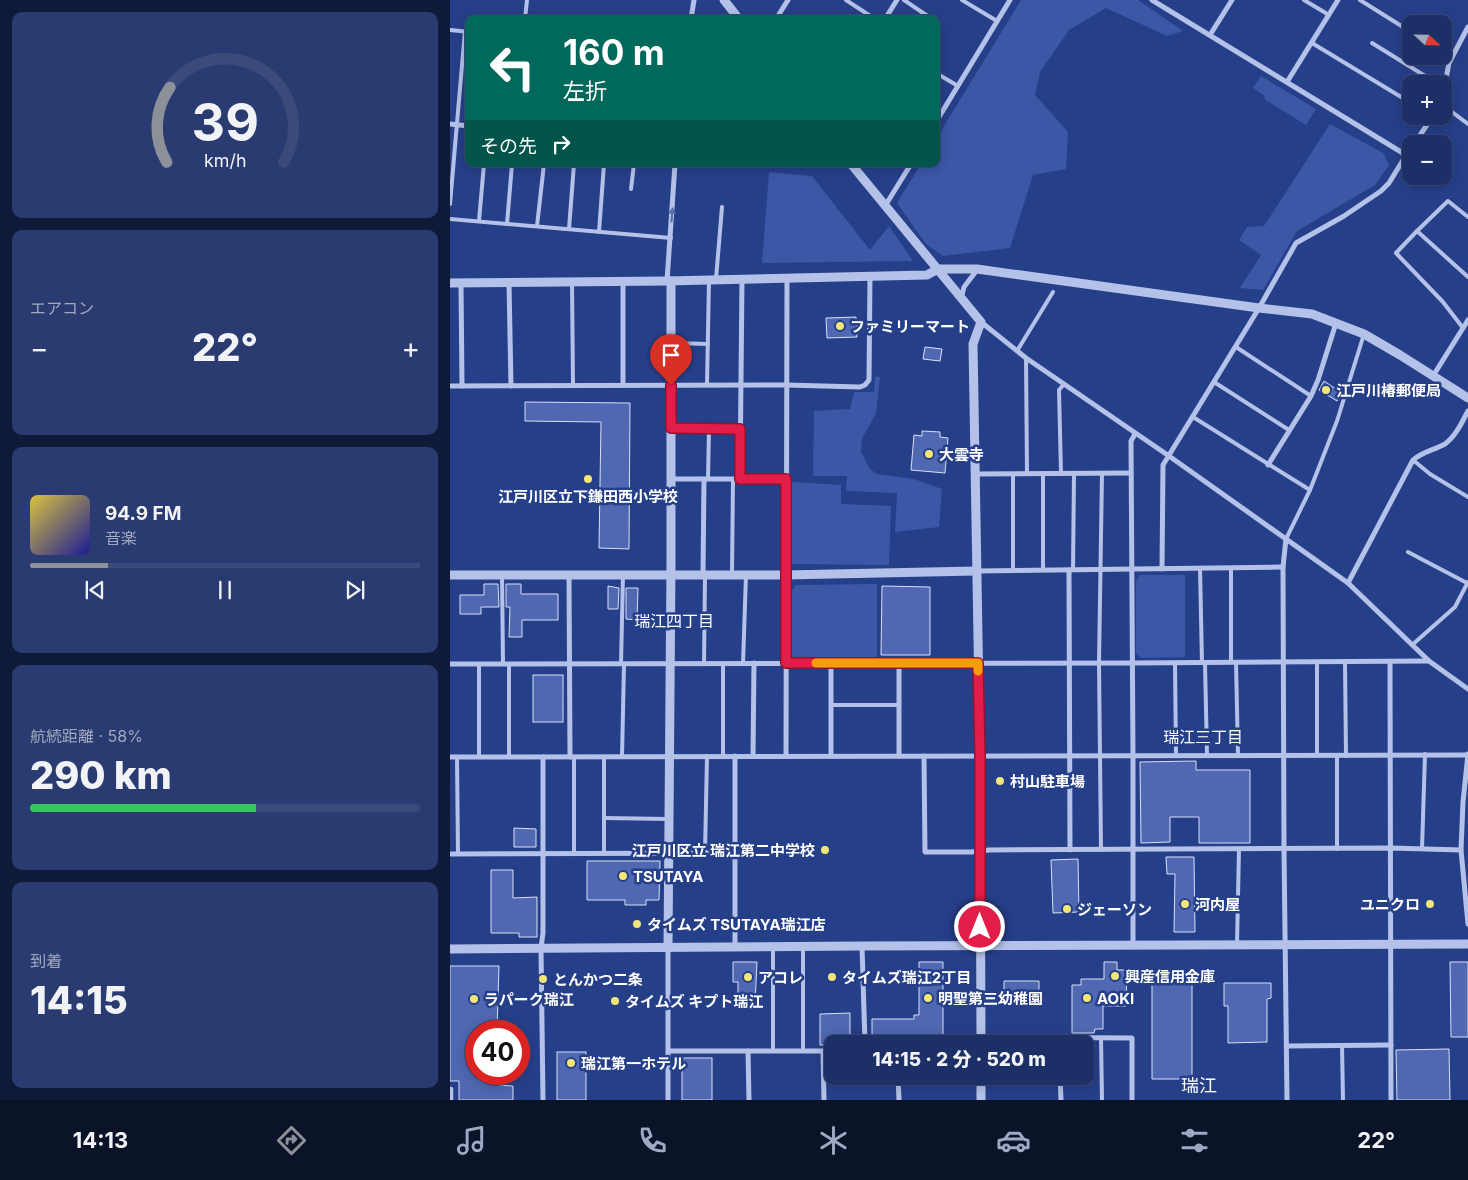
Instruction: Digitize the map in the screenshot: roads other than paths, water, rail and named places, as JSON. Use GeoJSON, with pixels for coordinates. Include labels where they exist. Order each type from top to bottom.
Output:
{"type":"FeatureCollection","features":[{"type":"Feature","properties":{"kind":"street"},"geometry":{"type":"LineString","coordinates":[[692,15],[694,0]]}},
{"type":"Feature","properties":{"kind":"street"},"geometry":{"type":"LineString","coordinates":[[724,0],[735,15]]}},
{"type":"Feature","properties":{"kind":"street"},"geometry":{"type":"LineString","coordinates":[[779,15],[788,0]]}},
{"type":"Feature","properties":{"kind":"street"},"geometry":{"type":"LineString","coordinates":[[887,15],[896,0]]}},
{"type":"Feature","properties":{"kind":"street"},"geometry":{"type":"LineString","coordinates":[[940,115],[1010,0]]}},
{"type":"Feature","properties":{"kind":"street"},"geometry":{"type":"LineString","coordinates":[[1152,0],[1402,153]]}},
{"type":"Feature","properties":{"kind":"street"},"geometry":{"type":"LineString","coordinates":[[1210,35],[1232,0]]}},
{"type":"Feature","properties":{"kind":"street"},"geometry":{"type":"LineString","coordinates":[[1288,82],[1338,0]]}},
{"type":"Feature","properties":{"kind":"street"},"geometry":{"type":"LineString","coordinates":[[1452,55],[1468,28]]}},
{"type":"Feature","properties":{"kind":"street"},"geometry":{"type":"LineString","coordinates":[[450,124],[465,126]]}},
{"type":"Feature","properties":{"kind":"street"},"geometry":{"type":"LineString","coordinates":[[1162,569],[1163,465],[1236,347],[1296,243],[1344,216],[1381,191],[1389,183],[1402,162]]}},
{"type":"Feature","properties":{"kind":"street"},"geometry":{"type":"LineString","coordinates":[[668,1100],[671,575],[671,343],[669,281],[670,238],[676,167]]}},
{"type":"Feature","properties":{"kind":"street"},"geometry":{"type":"LineString","coordinates":[[854,167],[981,322],[1026,358],[1169,456],[1348,583],[1429,661],[1468,689]]}},
{"type":"Feature","properties":{"kind":"street"},"geometry":{"type":"LineString","coordinates":[[885,206],[909,167]]}},
{"type":"Feature","properties":{"kind":"street"},"geometry":{"type":"LineString","coordinates":[[450,283],[669,281],[927,275],[938,269],[977,269],[1312,314],[1364,334],[1468,398]]}},
{"type":"Feature","properties":{"kind":"street"},"geometry":{"type":"LineString","coordinates":[[962,299],[964,287],[977,269]]}},
{"type":"Feature","properties":{"kind":"street"},"geometry":{"type":"LineString","coordinates":[[450,386],[865,386],[869,380],[870,276]]}},
{"type":"Feature","properties":{"kind":"street"},"geometry":{"type":"LineString","coordinates":[[740,479],[742,278]]}},
{"type":"Feature","properties":{"kind":"street"},"geometry":{"type":"LineString","coordinates":[[786,278],[786,756]]}},
{"type":"Feature","properties":{"kind":"street"},"geometry":{"type":"LineString","coordinates":[[623,281],[623,385]]}},
{"type":"Feature","properties":{"kind":"street"},"geometry":{"type":"LineString","coordinates":[[462,283],[462,386]]}},
{"type":"Feature","properties":{"kind":"street"},"geometry":{"type":"LineString","coordinates":[[509,283],[511,386]]}},
{"type":"Feature","properties":{"kind":"street"},"geometry":{"type":"LineString","coordinates":[[1433,376],[1468,320]]}},
{"type":"Feature","properties":{"kind":"street"},"geometry":{"type":"LineString","coordinates":[[981,322],[973,344],[980,755],[981,1035]]}},
{"type":"Feature","properties":{"kind":"street"},"geometry":{"type":"LineString","coordinates":[[1268,464],[1311,396],[1336,323]]}},
{"type":"Feature","properties":{"kind":"street"},"geometry":{"type":"LineString","coordinates":[[1348,583],[1413,460],[1418,455],[1445,443],[1454,434],[1468,411]]}},
{"type":"Feature","properties":{"kind":"street"},"geometry":{"type":"LineString","coordinates":[[1133,945],[1131,441],[1135,434]]}},
{"type":"Feature","properties":{"kind":"street"},"geometry":{"type":"LineString","coordinates":[[975,474],[1131,473]]}},
{"type":"Feature","properties":{"kind":"street"},"geometry":{"type":"LineString","coordinates":[[671,479],[786,479]]}},
{"type":"Feature","properties":{"kind":"street"},"geometry":{"type":"LineString","coordinates":[[704,575],[706,479]]}},
{"type":"Feature","properties":{"kind":"street"},"geometry":{"type":"LineString","coordinates":[[1286,540],[1283,567],[1287,1100]]}},
{"type":"Feature","properties":{"kind":"street"},"geometry":{"type":"LineString","coordinates":[[450,576],[785,575],[1283,567]]}},
{"type":"Feature","properties":{"kind":"street"},"geometry":{"type":"LineString","coordinates":[[1070,850],[1071,570]]}},
{"type":"Feature","properties":{"kind":"street"},"geometry":{"type":"LineString","coordinates":[[568,575],[572,757]]}},
{"type":"Feature","properties":{"kind":"street"},"geometry":{"type":"LineString","coordinates":[[450,664],[1429,661]]}},
{"type":"Feature","properties":{"kind":"street"},"geometry":{"type":"LineString","coordinates":[[1390,662],[1391,1100]]}},
{"type":"Feature","properties":{"kind":"street"},"geometry":{"type":"LineString","coordinates":[[753,756],[754,663]]}},
{"type":"Feature","properties":{"kind":"street"},"geometry":{"type":"LineString","coordinates":[[831,663],[832,756]]}},
{"type":"Feature","properties":{"kind":"street"},"geometry":{"type":"LineString","coordinates":[[899,663],[899,756]]}},
{"type":"Feature","properties":{"kind":"street"},"geometry":{"type":"LineString","coordinates":[[450,757],[1346,756],[1468,754],[1461,850],[1468,924]]}},
{"type":"Feature","properties":{"kind":"street"},"geometry":{"type":"LineString","coordinates":[[735,756],[735,947]]}},
{"type":"Feature","properties":{"kind":"street"},"geometry":{"type":"LineString","coordinates":[[924,756],[926,852],[1391,848],[1461,850]]}},
{"type":"Feature","properties":{"kind":"street"},"geometry":{"type":"LineString","coordinates":[[542,1100],[543,757]]}},
{"type":"Feature","properties":{"kind":"street"},"geometry":{"type":"LineString","coordinates":[[450,854],[735,853]]}},
{"type":"Feature","properties":{"kind":"street"},"geometry":{"type":"LineString","coordinates":[[450,949],[1468,944]]}},
{"type":"Feature","properties":{"kind":"street"},"geometry":{"type":"LineString","coordinates":[[862,946],[864,1035]]}},
{"type":"Feature","properties":{"kind":"street"},"geometry":{"type":"LineString","coordinates":[[1094,1039],[1132,1038],[1132,1100]]}},
{"type":"Feature","properties":{"kind":"street"},"geometry":{"type":"LineString","coordinates":[[1287,1046],[1391,1045]]}},
{"type":"Feature","properties":{"kind":"street"},"geometry":{"type":"LineString","coordinates":[[748,1051],[749,1100]]}},
{"type":"Feature","properties":{"kind":"street"},"geometry":{"type":"LineString","coordinates":[[669,1052],[824,1051]]}},
{"type":"Feature","properties":{"kind":"street"},"geometry":{"type":"LineString","coordinates":[[824,1085],[824,1100]]}},
{"type":"Feature","properties":{"kind":"street"},"geometry":{"type":"LineString","coordinates":[[898,1085],[899,1100]]}},
{"type":"Feature","properties":{"kind":"street"},"geometry":{"type":"LineString","coordinates":[[981,1085],[981,1100]]}},
{"type":"Feature","properties":{"kind":"street"},"geometry":{"type":"LineString","coordinates":[[1060,1085],[1060,1100]]}},
{"type":"Feature","properties":{"kind":"street"},"geometry":{"type":"LineString","coordinates":[[450,1089],[451,1100]]}},
{"type":"Feature","properties":{"kind":"lane"},"geometry":{"type":"LineString","coordinates":[[525,15],[527,0]]}},
{"type":"Feature","properties":{"kind":"lane"},"geometry":{"type":"LineString","coordinates":[[846,0],[869,15]]}},
{"type":"Feature","properties":{"kind":"lane"},"geometry":{"type":"LineString","coordinates":[[904,0],[926,15]]}},
{"type":"Feature","properties":{"kind":"lane"},"geometry":{"type":"LineString","coordinates":[[962,0],[997,21]]}},
{"type":"Feature","properties":{"kind":"lane"},"geometry":{"type":"LineString","coordinates":[[1304,0],[1329,15]]}},
{"type":"Feature","properties":{"kind":"lane"},"geometry":{"type":"LineString","coordinates":[[1360,0],[1402,26]]}},
{"type":"Feature","properties":{"kind":"lane"},"geometry":{"type":"LineString","coordinates":[[450,30],[465,32]]}},
{"type":"Feature","properties":{"kind":"lane"},"geometry":{"type":"LineString","coordinates":[[1312,43],[1402,98]]}},
{"type":"Feature","properties":{"kind":"lane"},"geometry":{"type":"LineString","coordinates":[[1372,43],[1424,75]]}},
{"type":"Feature","properties":{"kind":"lane"},"geometry":{"type":"LineString","coordinates":[[450,204],[465,51]]}},
{"type":"Feature","properties":{"kind":"lane"},"geometry":{"type":"LineString","coordinates":[[940,75],[958,86]]}},
{"type":"Feature","properties":{"kind":"lane"},"geometry":{"type":"LineString","coordinates":[[1452,112],[1468,124]]}},
{"type":"Feature","properties":{"kind":"lane"},"geometry":{"type":"LineString","coordinates":[[479,221],[484,167]]}},
{"type":"Feature","properties":{"kind":"lane"},"geometry":{"type":"LineString","coordinates":[[507,224],[512,167]]}},
{"type":"Feature","properties":{"kind":"lane"},"geometry":{"type":"LineString","coordinates":[[537,226],[544,167]]}},
{"type":"Feature","properties":{"kind":"lane"},"geometry":{"type":"LineString","coordinates":[[569,229],[574,167]]}},
{"type":"Feature","properties":{"kind":"lane"},"geometry":{"type":"LineString","coordinates":[[599,232],[604,167]]}},
{"type":"Feature","properties":{"kind":"lane"},"geometry":{"type":"LineString","coordinates":[[632,189],[634,167]]}},
{"type":"Feature","properties":{"kind":"lane"},"geometry":{"type":"LineString","coordinates":[[1463,328],[1443,302],[1396,253],[1448,201],[1468,217]]}},
{"type":"Feature","properties":{"kind":"lane"},"geometry":{"type":"LineString","coordinates":[[707,385],[712,279],[722,208]]}},
{"type":"Feature","properties":{"kind":"lane"},"geometry":{"type":"LineString","coordinates":[[450,219],[670,238]]}},
{"type":"Feature","properties":{"kind":"lane"},"geometry":{"type":"LineString","coordinates":[[1417,231],[1468,277]]}},
{"type":"Feature","properties":{"kind":"lane"},"geometry":{"type":"LineString","coordinates":[[572,282],[573,385]]}},
{"type":"Feature","properties":{"kind":"lane"},"geometry":{"type":"LineString","coordinates":[[1017,351],[1052,292]]}},
{"type":"Feature","properties":{"kind":"lane"},"geometry":{"type":"LineString","coordinates":[[1286,540],[1310,490],[1337,421],[1364,334]]}},
{"type":"Feature","properties":{"kind":"lane"},"geometry":{"type":"LineString","coordinates":[[671,343],[708,344]]}},
{"type":"Feature","properties":{"kind":"lane"},"geometry":{"type":"LineString","coordinates":[[1236,347],[1311,396]]}},
{"type":"Feature","properties":{"kind":"lane"},"geometry":{"type":"LineString","coordinates":[[1026,358],[1027,474]]}},
{"type":"Feature","properties":{"kind":"lane"},"geometry":{"type":"LineString","coordinates":[[1214,382],[1289,430]]}},
{"type":"Feature","properties":{"kind":"lane"},"geometry":{"type":"LineString","coordinates":[[1061,473],[1059,390],[1064,384]]}},
{"type":"Feature","properties":{"kind":"lane"},"geometry":{"type":"LineString","coordinates":[[1193,417],[1310,490]]}},
{"type":"Feature","properties":{"kind":"lane"},"geometry":{"type":"LineString","coordinates":[[671,428],[740,429]]}},
{"type":"Feature","properties":{"kind":"lane"},"geometry":{"type":"LineString","coordinates":[[706,479],[708,428]]}},
{"type":"Feature","properties":{"kind":"lane"},"geometry":{"type":"LineString","coordinates":[[1413,460],[1430,474],[1468,497]]}},
{"type":"Feature","properties":{"kind":"lane"},"geometry":{"type":"LineString","coordinates":[[1043,570],[1044,473]]}},
{"type":"Feature","properties":{"kind":"lane"},"geometry":{"type":"LineString","coordinates":[[1071,570],[1074,473]]}},
{"type":"Feature","properties":{"kind":"lane"},"geometry":{"type":"LineString","coordinates":[[1101,850],[1099,663],[1102,473]]}},
{"type":"Feature","properties":{"kind":"lane"},"geometry":{"type":"LineString","coordinates":[[1012,474],[1013,571]]}},
{"type":"Feature","properties":{"kind":"lane"},"geometry":{"type":"LineString","coordinates":[[732,575],[734,479]]}},
{"type":"Feature","properties":{"kind":"lane"},"geometry":{"type":"LineString","coordinates":[[1408,552],[1468,583],[1455,607],[1412,645]]}},
{"type":"Feature","properties":{"kind":"lane"},"geometry":{"type":"LineString","coordinates":[[1200,568],[1207,755]]}},
{"type":"Feature","properties":{"kind":"lane"},"geometry":{"type":"LineString","coordinates":[[1231,568],[1238,755]]}},
{"type":"Feature","properties":{"kind":"lane"},"geometry":{"type":"LineString","coordinates":[[502,575],[502,664]]}},
{"type":"Feature","properties":{"kind":"lane"},"geometry":{"type":"LineString","coordinates":[[622,756],[623,575]]}},
{"type":"Feature","properties":{"kind":"lane"},"geometry":{"type":"LineString","coordinates":[[704,575],[704,664]]}},
{"type":"Feature","properties":{"kind":"lane"},"geometry":{"type":"LineString","coordinates":[[744,664],[746,575]]}},
{"type":"Feature","properties":{"kind":"lane"},"geometry":{"type":"LineString","coordinates":[[1317,662],[1317,756]]}},
{"type":"Feature","properties":{"kind":"lane"},"geometry":{"type":"LineString","coordinates":[[1345,662],[1346,756]]}},
{"type":"Feature","properties":{"kind":"lane"},"geometry":{"type":"LineString","coordinates":[[1175,663],[1176,755]]}},
{"type":"Feature","properties":{"kind":"lane"},"geometry":{"type":"LineString","coordinates":[[479,664],[479,757]]}},
{"type":"Feature","properties":{"kind":"lane"},"geometry":{"type":"LineString","coordinates":[[509,664],[509,757]]}},
{"type":"Feature","properties":{"kind":"lane"},"geometry":{"type":"LineString","coordinates":[[723,664],[723,756]]}},
{"type":"Feature","properties":{"kind":"lane"},"geometry":{"type":"LineString","coordinates":[[831,705],[899,705]]}},
{"type":"Feature","properties":{"kind":"lane"},"geometry":{"type":"LineString","coordinates":[[1422,849],[1425,754]]}},
{"type":"Feature","properties":{"kind":"lane"},"geometry":{"type":"LineString","coordinates":[[705,853],[707,756]]}},
{"type":"Feature","properties":{"kind":"lane"},"geometry":{"type":"LineString","coordinates":[[1337,849],[1338,756]]}},
{"type":"Feature","properties":{"kind":"lane"},"geometry":{"type":"LineString","coordinates":[[457,757],[458,854]]}},
{"type":"Feature","properties":{"kind":"lane"},"geometry":{"type":"LineString","coordinates":[[572,757],[574,853]]}},
{"type":"Feature","properties":{"kind":"lane"},"geometry":{"type":"LineString","coordinates":[[604,757],[604,853]]}},
{"type":"Feature","properties":{"kind":"lane"},"geometry":{"type":"LineString","coordinates":[[604,818],[669,819]]}},
{"type":"Feature","properties":{"kind":"lane"},"geometry":{"type":"LineString","coordinates":[[1237,945],[1239,849]]}},
{"type":"Feature","properties":{"kind":"lane"},"geometry":{"type":"LineString","coordinates":[[803,946],[803,1051]]}},
{"type":"Feature","properties":{"kind":"lane"},"geometry":{"type":"LineString","coordinates":[[773,947],[773,1051]]}},
{"type":"Feature","properties":{"kind":"lane"},"geometry":{"type":"LineString","coordinates":[[1101,1038],[1102,1100]]}},
{"type":"Feature","properties":{"kind":"lane"},"geometry":{"type":"LineString","coordinates":[[1342,1046],[1342,1100]]}},
{"type":"Feature","properties":{"kind":"place","name":"ファミリーマート"},"geometry":{"type":"Point","coordinates":[840,326]}},
{"type":"Feature","properties":{"kind":"place","name":"江戸川椿郵便局"},"geometry":{"type":"Point","coordinates":[1326,390]}},
{"type":"Feature","properties":{"kind":"place","name":"大雲寺"},"geometry":{"type":"Point","coordinates":[929,454]}},
{"type":"Feature","properties":{"kind":"place","name":"江戸川区立下鎌田西小学校"},"geometry":{"type":"Point","coordinates":[588,479]}},
{"type":"Feature","properties":{"kind":"place","name":"村山駐車場"},"geometry":{"type":"Point","coordinates":[1000,781]}},
{"type":"Feature","properties":{"kind":"place","name":"江戸川区立 瑞江第二中学校"},"geometry":{"type":"Point","coordinates":[825,850]}},
{"type":"Feature","properties":{"kind":"place","name":"TSUTAYA"},"geometry":{"type":"Point","coordinates":[623,876]}},
{"type":"Feature","properties":{"kind":"place","name":"河内屋"},"geometry":{"type":"Point","coordinates":[1185,904]}},
{"type":"Feature","properties":{"kind":"place","name":"ユニクロ"},"geometry":{"type":"Point","coordinates":[1430,904]}},
{"type":"Feature","properties":{"kind":"place","name":"ジェーソン"},"geometry":{"type":"Point","coordinates":[1067,909]}},
{"type":"Feature","properties":{"kind":"place","name":"タイムズ TSUTAYA瑞江店"},"geometry":{"type":"Point","coordinates":[637,924]}},
{"type":"Feature","properties":{"kind":"place","name":"興産信用金庫"},"geometry":{"type":"Point","coordinates":[1115,976]}},
{"type":"Feature","properties":{"kind":"place","name":"アコレ"},"geometry":{"type":"Point","coordinates":[748,977]}},
{"type":"Feature","properties":{"kind":"place","name":"タイムズ瑞江2丁目"},"geometry":{"type":"Point","coordinates":[832,977]}},
{"type":"Feature","properties":{"kind":"place","name":"とんかつ二条"},"geometry":{"type":"Point","coordinates":[543,979]}},
{"type":"Feature","properties":{"kind":"place","name":"明聖第三幼稚園"},"geometry":{"type":"Point","coordinates":[928,998]}},
{"type":"Feature","properties":{"kind":"place","name":"AOKI"},"geometry":{"type":"Point","coordinates":[1087,998]}},
{"type":"Feature","properties":{"kind":"place","name":"ラパーク瑞江"},"geometry":{"type":"Point","coordinates":[474,999]}},
{"type":"Feature","properties":{"kind":"place","name":"タイムズ キプト瑞江"},"geometry":{"type":"Point","coordinates":[615,1001]}},
{"type":"Feature","properties":{"kind":"place","name":"瑞江第一ホテル"},"geometry":{"type":"Point","coordinates":[571,1063]}},
{"type":"Feature","properties":{"kind":"district","name":"瑞江四丁目"},"geometry":{"type":"Point","coordinates":[674,621]}},
{"type":"Feature","properties":{"kind":"district","name":"瑞江三丁目"},"geometry":{"type":"Point","coordinates":[1203,737]}},
{"type":"Feature","properties":{"kind":"district","name":"瑞江"},"geometry":{"type":"Point","coordinates":[1199,1085]}}]}
